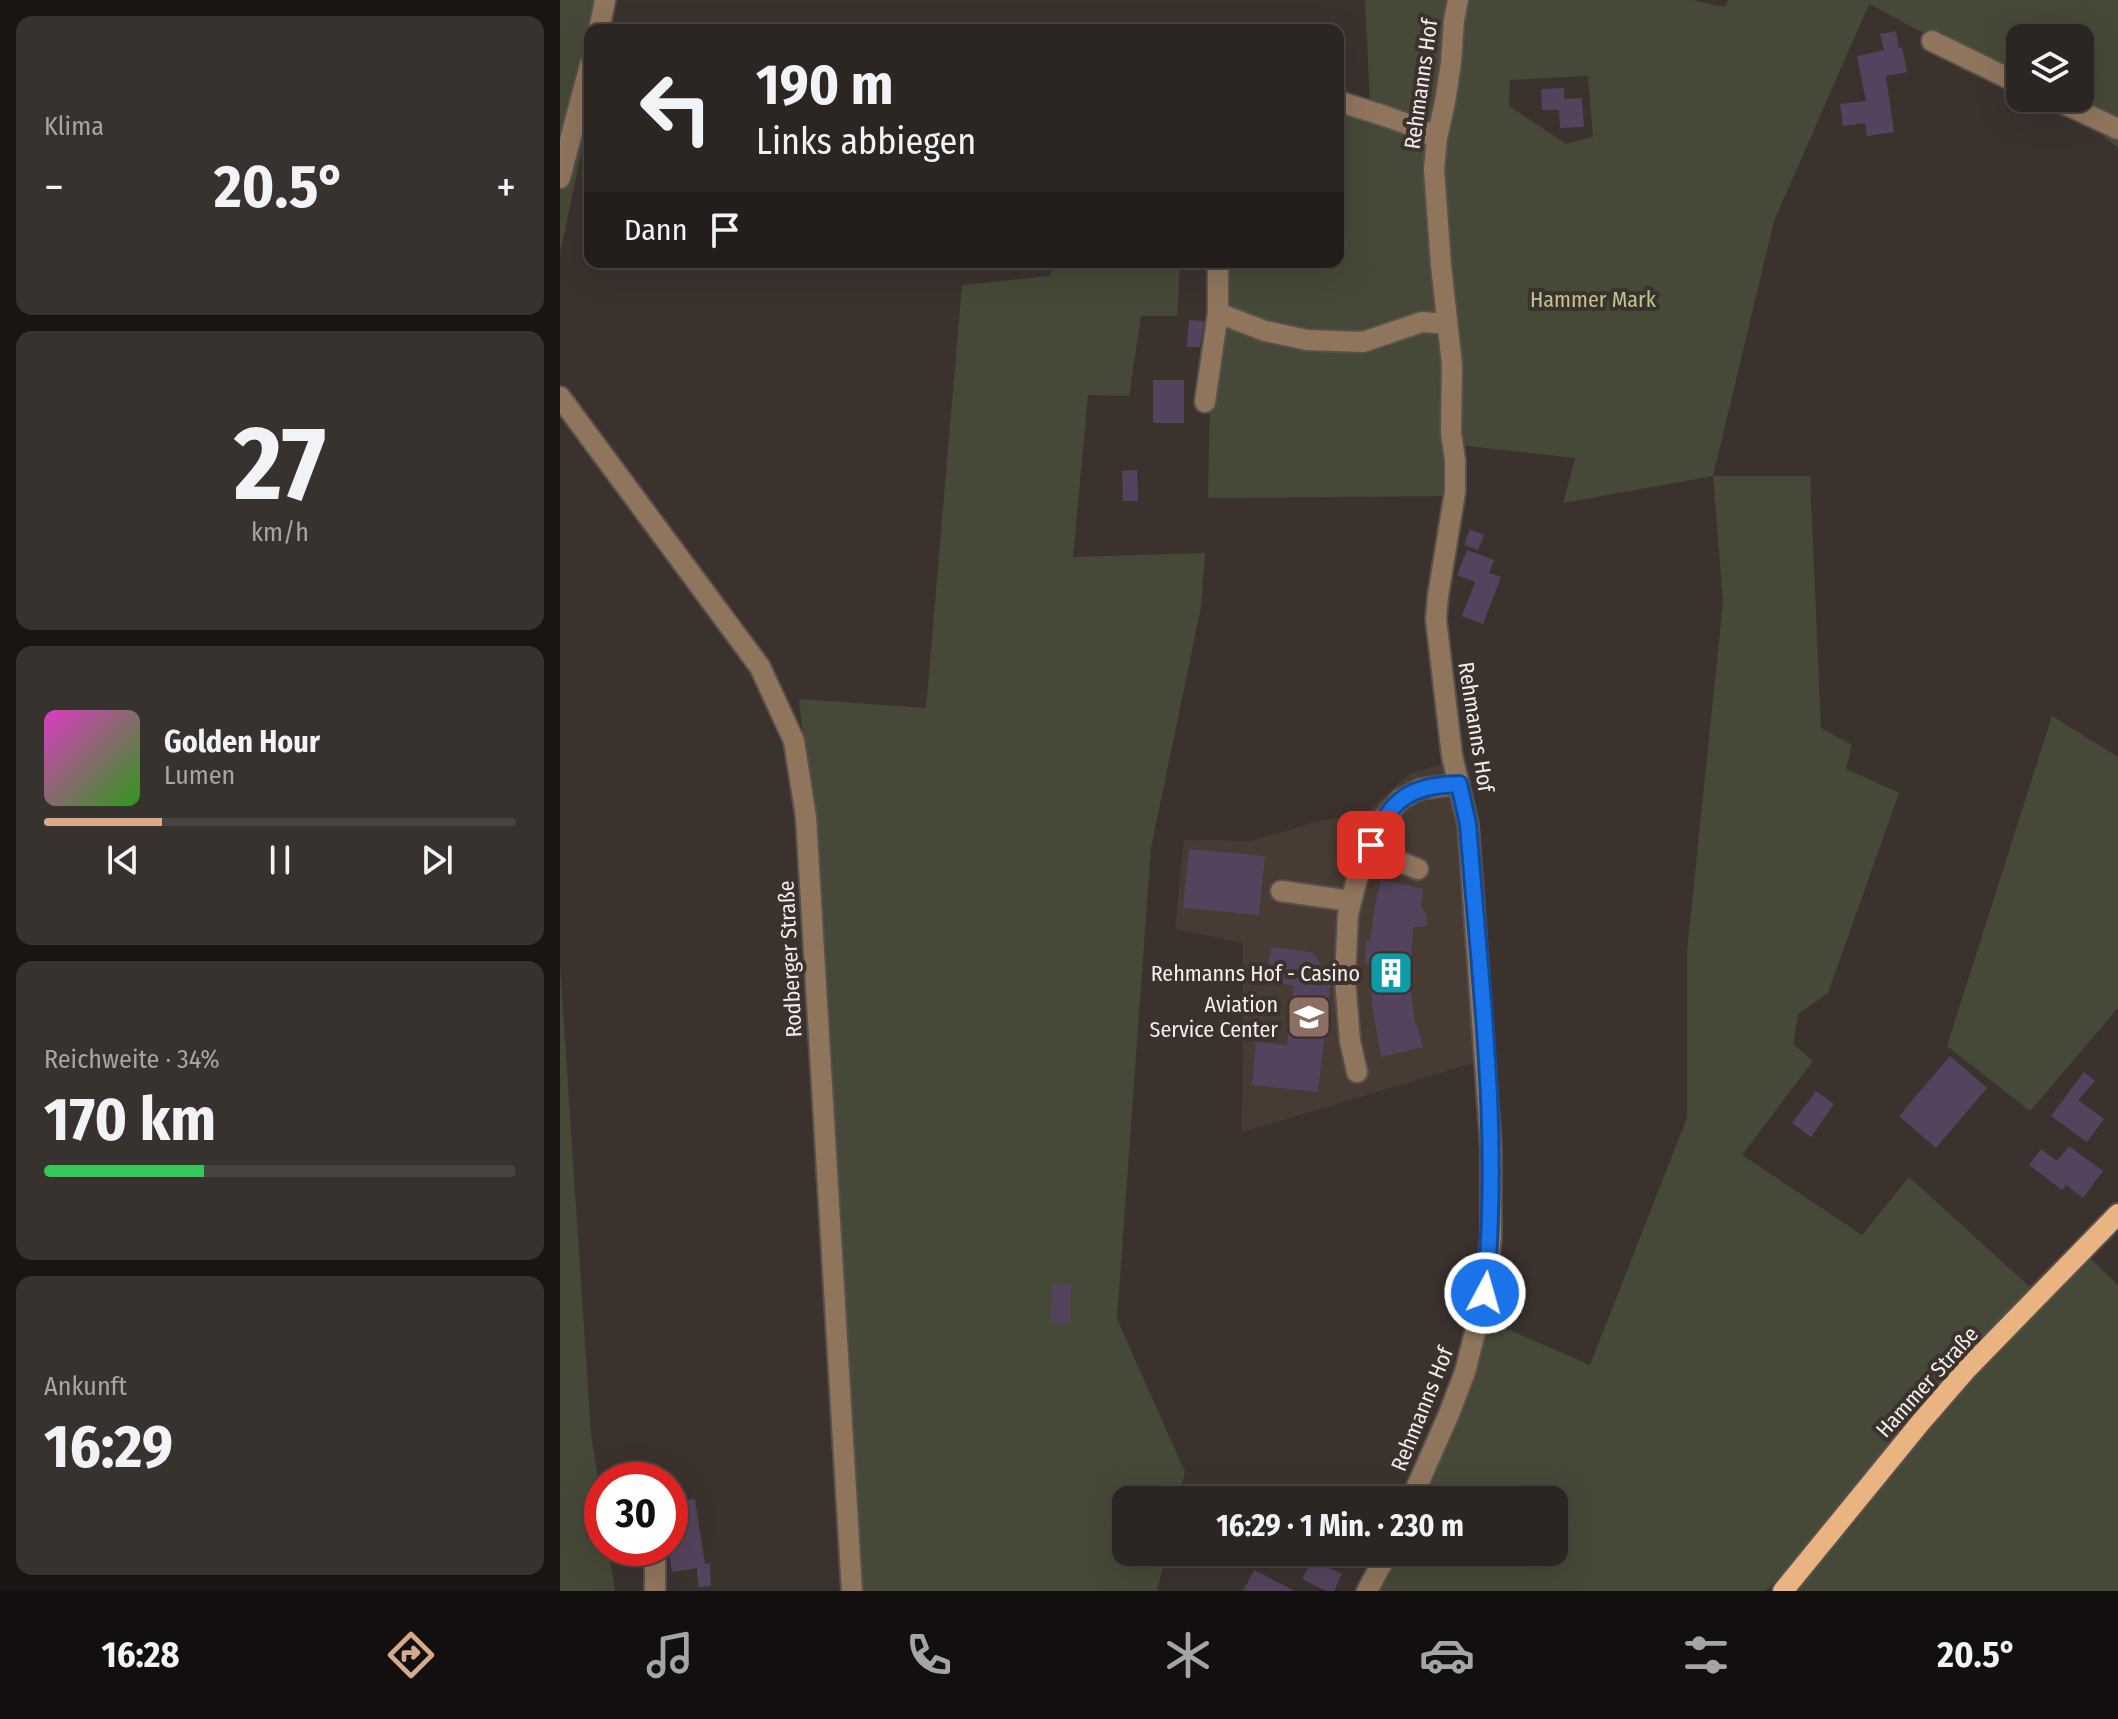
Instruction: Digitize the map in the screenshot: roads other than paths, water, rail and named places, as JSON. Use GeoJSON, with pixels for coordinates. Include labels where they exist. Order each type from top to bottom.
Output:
{"type":"FeatureCollection","features":[{"type":"Feature","properties":{"kind":"main road","name":"Hammer Straße"},"geometry":{"type":"LineString","coordinates":[[1783,1591],[1967,1369],[2118,1214]]}},
{"type":"Feature","properties":{"kind":"street"},"geometry":{"type":"LineString","coordinates":[[600,24],[605,0]]}},
{"type":"Feature","properties":{"kind":"street","name":"Rehmanns Hof"},"geometry":{"type":"LineString","coordinates":[[1417,1486],[1465,1372],[1485,1293],[1491,1237],[1491,1148],[1486,1058],[1468,824],[1452,756],[1436,619],[1455,492],[1455,460],[1451,433],[1452,365],[1434,169],[1458,0]]}},
{"type":"Feature","properties":{"kind":"street"},"geometry":{"type":"LineString","coordinates":[[1932,41],[2006,77]]}},
{"type":"Feature","properties":{"kind":"street"},"geometry":{"type":"LineString","coordinates":[[560,178],[584,88]]}},
{"type":"Feature","properties":{"kind":"street"},"geometry":{"type":"LineString","coordinates":[[1344,103],[1385,115],[1437,138]]}},
{"type":"Feature","properties":{"kind":"street"},"geometry":{"type":"LineString","coordinates":[[2082,112],[2118,129]]}},
{"type":"Feature","properties":{"kind":"street"},"geometry":{"type":"LineString","coordinates":[[1205,402],[1218,313],[1218,268]]}},
{"type":"Feature","properties":{"kind":"street"},"geometry":{"type":"LineString","coordinates":[[1218,313],[1265,331],[1307,340],[1363,342],[1422,322],[1447,324]]}},
{"type":"Feature","properties":{"kind":"street","name":"Rodberger Straße"},"geometry":{"type":"LineString","coordinates":[[560,397],[760,667],[794,741],[806,817],[852,1591]]}},
{"type":"Feature","properties":{"kind":"street"},"geometry":{"type":"LineString","coordinates":[[1357,1072],[1350,1041],[1345,979],[1350,901],[1384,818],[1401,799],[1420,789],[1459,784]]}},
{"type":"Feature","properties":{"kind":"street"},"geometry":{"type":"LineString","coordinates":[[1371,845],[1393,859],[1418,869]]}},
{"type":"Feature","properties":{"kind":"street"},"geometry":{"type":"LineString","coordinates":[[1281,891],[1350,901]]}},
{"type":"Feature","properties":{"kind":"street"},"geometry":{"type":"LineString","coordinates":[[655,1566],[655,1591]]}},
{"type":"Feature","properties":{"kind":"street"},"geometry":{"type":"LineString","coordinates":[[1367,1591],[1380,1566]]}},
{"type":"Feature","properties":{"kind":"place","name":"Rehmanns Hof - Casino"},"geometry":{"type":"Point","coordinates":[1391,973]}},
{"type":"Feature","properties":{"kind":"place","name":"Aviation Service Center"},"geometry":{"type":"Point","coordinates":[1309,1017]}},
{"type":"Feature","properties":{"kind":"park label","name":"Hammer Mark"},"geometry":{"type":"Point","coordinates":[1593,299]}}]}
